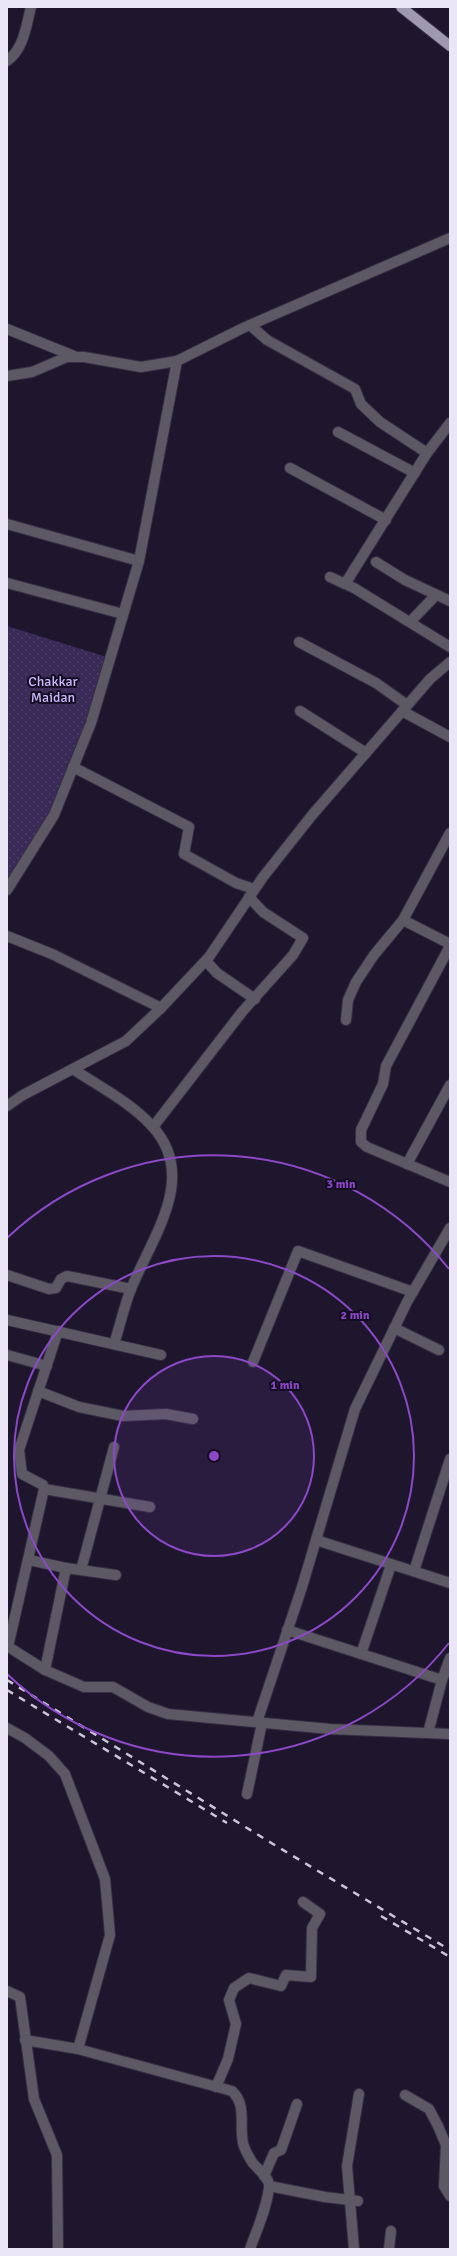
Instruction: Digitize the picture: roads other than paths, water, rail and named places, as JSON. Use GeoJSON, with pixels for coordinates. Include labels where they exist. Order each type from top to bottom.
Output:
{"type":"FeatureCollection","features":[{"type":"Feature","properties":{"kind":"main road"},"geometry":{"type":"LineString","coordinates":[[400,7],[450,46]]}},
{"type":"Feature","properties":{"kind":"street"},"geometry":{"type":"LineString","coordinates":[[7,61],[16,53],[22,41],[31,7]]}},
{"type":"Feature","properties":{"kind":"street"},"geometry":{"type":"LineString","coordinates":[[7,329],[76,357],[141,367],[177,361],[250,325],[450,238]]}},
{"type":"Feature","properties":{"kind":"street"},"geometry":{"type":"LineString","coordinates":[[250,325],[267,340],[355,389],[361,404],[380,422],[427,452]]}},
{"type":"Feature","properties":{"kind":"street"},"geometry":{"type":"LineString","coordinates":[[7,376],[32,372],[58,359],[76,357]]}},
{"type":"Feature","properties":{"kind":"street"},"geometry":{"type":"LineString","coordinates":[[7,890],[54,815],[91,723],[139,561],[177,361]]}},
{"type":"Feature","properties":{"kind":"street"},"geometry":{"type":"LineString","coordinates":[[7,380],[18,375]]}},
{"type":"Feature","properties":{"kind":"street"},"geometry":{"type":"LineString","coordinates":[[345,584],[427,452],[450,423]]}},
{"type":"Feature","properties":{"kind":"street"},"geometry":{"type":"LineString","coordinates":[[338,432],[415,473]]}},
{"type":"Feature","properties":{"kind":"street"},"geometry":{"type":"LineString","coordinates":[[290,468],[386,520]]}},
{"type":"Feature","properties":{"kind":"street"},"geometry":{"type":"LineString","coordinates":[[7,524],[139,561]]}},
{"type":"Feature","properties":{"kind":"street"},"geometry":{"type":"LineString","coordinates":[[376,562],[405,580],[436,596],[450,601]]}},
{"type":"Feature","properties":{"kind":"street"},"geometry":{"type":"LineString","coordinates":[[330,577],[345,584],[450,647]]}},
{"type":"Feature","properties":{"kind":"street"},"geometry":{"type":"LineString","coordinates":[[7,583],[123,614]]}},
{"type":"Feature","properties":{"kind":"street"},"geometry":{"type":"LineString","coordinates":[[410,622],[436,596]]}},
{"type":"Feature","properties":{"kind":"street"},"geometry":{"type":"LineString","coordinates":[[299,642],[376,683],[404,708],[450,737]]}},
{"type":"Feature","properties":{"kind":"street"},"geometry":{"type":"LineString","coordinates":[[7,1106],[23,1095],[126,1041],[161,1008],[206,960],[252,893],[313,814],[430,679],[450,662]]}},
{"type":"Feature","properties":{"kind":"street"},"geometry":{"type":"LineString","coordinates":[[300,711],[366,753]]}},
{"type":"Feature","properties":{"kind":"street"},"geometry":{"type":"LineString","coordinates":[[73,767],[189,827],[184,854],[252,893],[263,912],[303,938],[293,955],[242,1012],[211,1050],[153,1127]]}},
{"type":"Feature","properties":{"kind":"street"},"geometry":{"type":"LineString","coordinates":[[346,1020],[348,1000],[356,982],[374,955],[402,920],[450,833]]}},
{"type":"Feature","properties":{"kind":"street"},"geometry":{"type":"LineString","coordinates":[[402,920],[450,945],[386,1066],[383,1084],[361,1130],[361,1142],[367,1147],[450,1182]]}},
{"type":"Feature","properties":{"kind":"street"},"geometry":{"type":"LineString","coordinates":[[7,936],[52,954],[161,1008]]}},
{"type":"Feature","properties":{"kind":"street"},"geometry":{"type":"LineString","coordinates":[[206,960],[217,973],[255,999]]}},
{"type":"Feature","properties":{"kind":"street"},"geometry":{"type":"LineString","coordinates":[[73,1069],[132,1107],[153,1127],[172,1159],[173,1180],[163,1220],[131,1289],[114,1344]]}},
{"type":"Feature","properties":{"kind":"street"},"geometry":{"type":"LineString","coordinates":[[407,1164],[450,1085]]}},
{"type":"Feature","properties":{"kind":"street"},"geometry":{"type":"LineString","coordinates":[[247,1794],[260,1722],[355,1409],[413,1292],[446,1246],[450,1228]]}},
{"type":"Feature","properties":{"kind":"street"},"geometry":{"type":"LineString","coordinates":[[253,1362],[298,1251],[413,1292]]}},
{"type":"Feature","properties":{"kind":"street"},"geometry":{"type":"LineString","coordinates":[[7,1275],[49,1289],[56,1288],[62,1279],[67,1276],[131,1289]]}},
{"type":"Feature","properties":{"kind":"street"},"geometry":{"type":"LineString","coordinates":[[7,1320],[161,1355]]}},
{"type":"Feature","properties":{"kind":"street"},"geometry":{"type":"LineString","coordinates":[[394,1328],[439,1350]]}},
{"type":"Feature","properties":{"kind":"street"},"geometry":{"type":"LineString","coordinates":[[58,1331],[19,1450],[22,1474],[43,1485],[44,1489],[8,1647],[45,1670],[84,1687],[113,1687],[148,1707],[168,1714],[330,1729],[450,1734]]}},
{"type":"Feature","properties":{"kind":"street"},"geometry":{"type":"LineString","coordinates":[[7,1355],[47,1366]]}},
{"type":"Feature","properties":{"kind":"street"},"geometry":{"type":"LineString","coordinates":[[38,1391],[79,1407],[123,1416],[166,1414],[193,1419]]}},
{"type":"Feature","properties":{"kind":"street"},"geometry":{"type":"LineString","coordinates":[[82,1570],[114,1447]]}},
{"type":"Feature","properties":{"kind":"street"},"geometry":{"type":"LineString","coordinates":[[414,1571],[450,1459]]}},
{"type":"Feature","properties":{"kind":"street"},"geometry":{"type":"LineString","coordinates":[[44,1489],[100,1500],[150,1507]]}},
{"type":"Feature","properties":{"kind":"street"},"geometry":{"type":"LineString","coordinates":[[316,1540],[450,1583]]}},
{"type":"Feature","properties":{"kind":"street"},"geometry":{"type":"LineString","coordinates":[[29,1560],[66,1568],[116,1575]]}},
{"type":"Feature","properties":{"kind":"street"},"geometry":{"type":"LineString","coordinates":[[360,1654],[391,1565]]}},
{"type":"Feature","properties":{"kind":"street"},"geometry":{"type":"LineString","coordinates":[[45,1670],[66,1568]]}},
{"type":"Feature","properties":{"kind":"street"},"geometry":{"type":"LineString","coordinates":[[287,1630],[442,1680]]}},
{"type":"Feature","properties":{"kind":"street"},"geometry":{"type":"LineString","coordinates":[[428,1733],[442,1680],[450,1658]]}},
{"type":"Feature","properties":{"kind":"street"},"geometry":{"type":"LineString","coordinates":[[7,1728],[25,1738],[49,1756],[65,1774],[105,1879],[110,1935],[78,2049]]}},
{"type":"Feature","properties":{"kind":"street"},"geometry":{"type":"LineString","coordinates":[[216,2087],[228,2059],[236,2024],[229,2000],[234,1988],[249,1978],[281,1986],[286,1974],[311,1977],[312,1928],[320,1914],[303,1902]]}},
{"type":"Feature","properties":{"kind":"street"},"geometry":{"type":"LineString","coordinates":[[7,1991],[20,1997],[34,2099],[57,2155],[58,2249]]}},
{"type":"Feature","properties":{"kind":"street"},"geometry":{"type":"LineString","coordinates":[[25,2040],[78,2049],[232,2091],[239,2097],[242,2107],[243,2143],[252,2162],[264,2176],[269,2186],[262,2216],[250,2249]]}},
{"type":"Feature","properties":{"kind":"street"},"geometry":{"type":"LineString","coordinates":[[354,2249],[355,2200],[347,2166],[359,2094]]}},
{"type":"Feature","properties":{"kind":"street"},"geometry":{"type":"LineString","coordinates":[[405,2095],[429,2109],[438,2126],[446,2145],[444,2186],[450,2196]]}},
{"type":"Feature","properties":{"kind":"street"},"geometry":{"type":"LineString","coordinates":[[264,2176],[274,2152],[281,2150],[297,2104]]}},
{"type":"Feature","properties":{"kind":"street"},"geometry":{"type":"LineString","coordinates":[[269,2186],[355,2200]]}},
{"type":"Feature","properties":{"kind":"street"},"geometry":{"type":"LineString","coordinates":[[389,2249],[391,2231]]}},
{"type":"Feature","properties":{"kind":"railway"},"geometry":{"type":"LineString","coordinates":[[7,1680],[273,1844],[450,1950]]}},
{"type":"Feature","properties":{"kind":"railway"},"geometry":{"type":"LineString","coordinates":[[7,1690],[227,1823]]}},
{"type":"Feature","properties":{"kind":"railway"},"geometry":{"type":"LineString","coordinates":[[381,1916],[450,1957]]}},
{"type":"Feature","properties":{"kind":"park label","name":"Chakkar Maidan"},"geometry":{"type":"Point","coordinates":[53,690]}}]}
